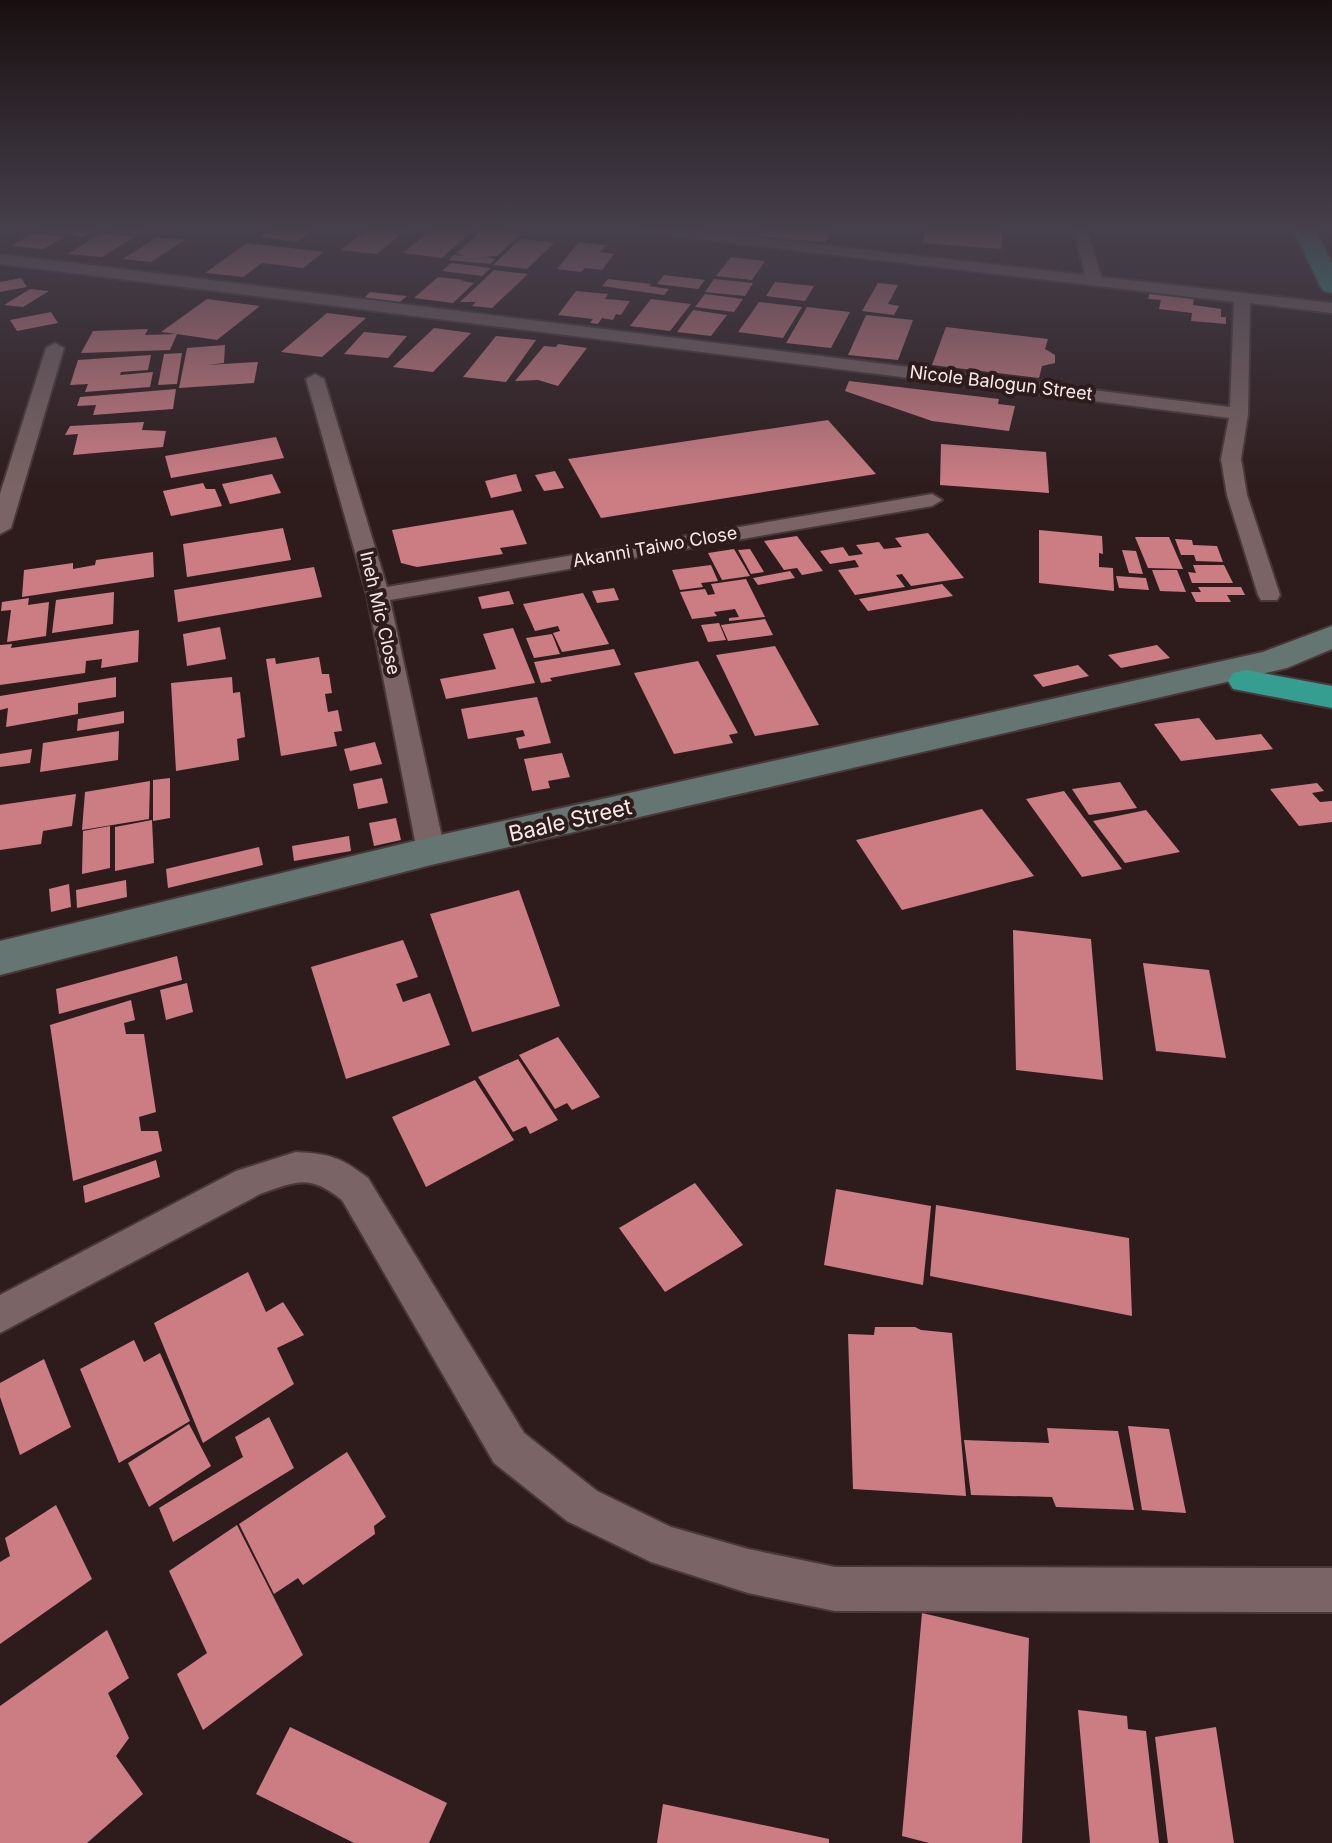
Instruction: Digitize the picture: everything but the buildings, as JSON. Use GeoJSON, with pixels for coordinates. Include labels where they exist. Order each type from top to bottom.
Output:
{"type":"FeatureCollection","features":[{"type":"Feature","properties":{"kind":"highway"},"geometry":{"type":"LineString","coordinates":[[1246,681],[1332,697]]}},
{"type":"Feature","properties":{"kind":"street","name":"Nicole Balogun Street"},"geometry":{"type":"LineString","coordinates":[[448,315],[1239,414]]}},
{"type":"Feature","properties":{"kind":"street"},"geometry":{"type":"LineString","coordinates":[[1240,315],[1239,414],[1231,459],[1237,495],[1269,595]]}},
{"type":"Feature","properties":{"kind":"street"},"geometry":{"type":"LineString","coordinates":[[0,528],[55,348]]}},
{"type":"Feature","properties":{"kind":"street","name":"Ineh Mic Close"},"geometry":{"type":"LineString","coordinates":[[315,379],[378,595],[431,851]]}},
{"type":"Feature","properties":{"kind":"street","name":"Akanni Taiwo Close"},"geometry":{"type":"LineString","coordinates":[[378,595],[932,500]]}},
{"type":"Feature","properties":{"kind":"street"},"geometry":{"type":"LineString","coordinates":[[1142,689],[1274,660],[1332,636]]}},
{"type":"Feature","properties":{"kind":"street"},"geometry":{"type":"LineString","coordinates":[[1142,689],[1246,681],[1332,668]]}},
{"type":"Feature","properties":{"kind":"street","name":"Baale Street"},"geometry":{"type":"LineString","coordinates":[[0,958],[431,851],[1142,689]]}},
{"type":"Feature","properties":{"kind":"street"},"geometry":{"type":"LineString","coordinates":[[0,1315],[249,1182],[296,1167],[329,1169],[355,1189],[509,1448],[582,1506],[666,1547],[748,1571],[835,1589],[1332,1590]]}}]}
